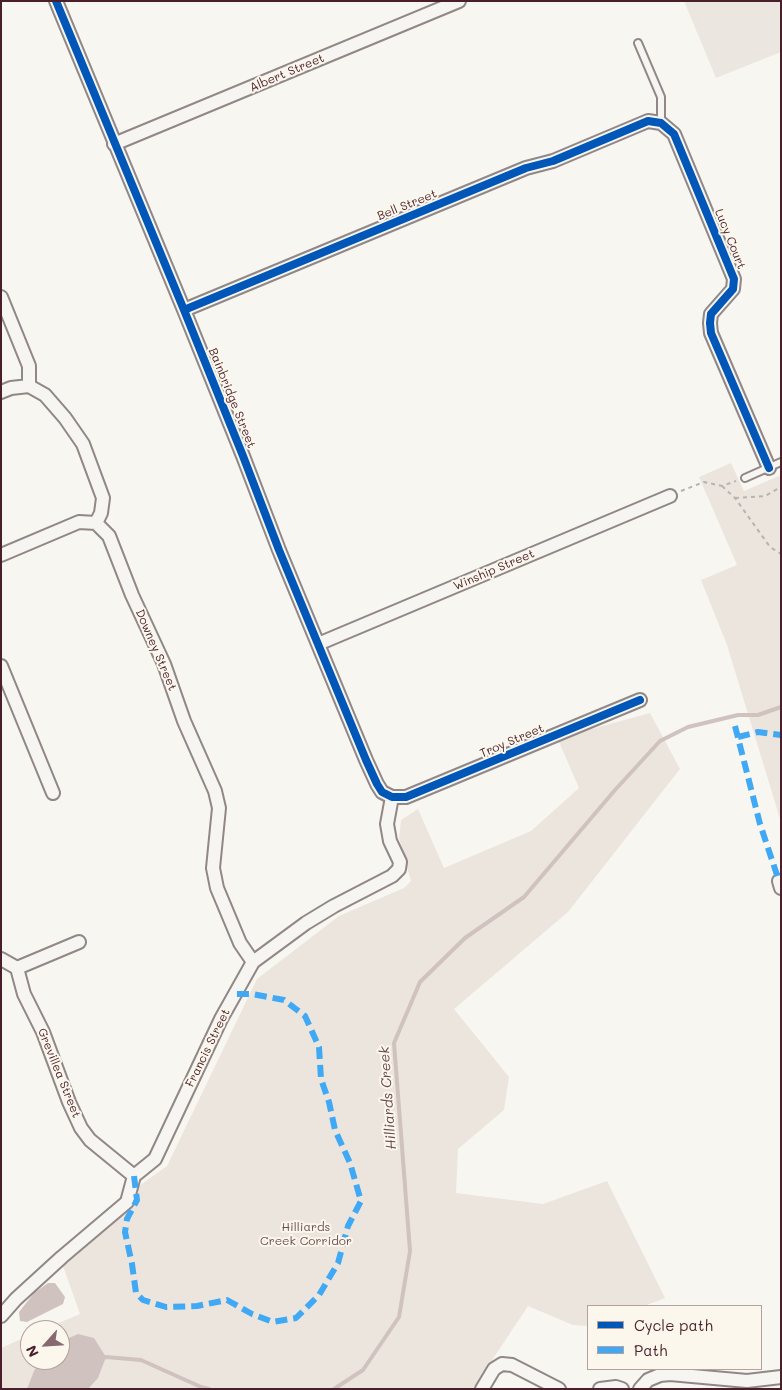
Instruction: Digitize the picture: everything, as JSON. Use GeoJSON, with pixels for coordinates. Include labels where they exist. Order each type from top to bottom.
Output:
{"type":"FeatureCollection","features":[{"type":"Feature","properties":{"kind":"street","name":"Bainbridge Street"},"geometry":{"type":"LineString","coordinates":[[56,1],[184,310],[279,550],[376,784],[382,792],[392,797]]}},
{"type":"Feature","properties":{"kind":"street","name":"Albert Street"},"geometry":{"type":"LineString","coordinates":[[114,144],[459,1]]}},
{"type":"Feature","properties":{"kind":"street","name":"Bell Street"},"geometry":{"type":"LineString","coordinates":[[184,310],[516,172],[553,161],[648,121],[661,123]]}},
{"type":"Feature","properties":{"kind":"street","name":"Lucy Court"},"geometry":{"type":"LineString","coordinates":[[661,123],[674,134],[734,279],[733,289],[716,306],[711,314],[711,334],[769,468]]}},
{"type":"Feature","properties":{"kind":"street"},"geometry":{"type":"LineString","coordinates":[[1,297],[29,366],[29,386]]}},
{"type":"Feature","properties":{"kind":"street"},"geometry":{"type":"LineString","coordinates":[[1,392],[11,388],[29,386],[45,395],[65,418],[83,444],[103,498],[101,513],[96,522],[79,522],[1,555]]}},
{"type":"Feature","properties":{"kind":"street","name":"Winship Street"},"geometry":{"type":"LineString","coordinates":[[318,644],[670,496]]}},
{"type":"Feature","properties":{"kind":"street","name":"Downey Street"},"geometry":{"type":"LineString","coordinates":[[96,522],[108,536],[132,595],[164,664],[184,721],[215,791],[219,808],[213,868],[217,888],[240,943],[253,962]]}},
{"type":"Feature","properties":{"kind":"street"},"geometry":{"type":"LineString","coordinates":[[1,666],[53,792]]}},
{"type":"Feature","properties":{"kind":"street","name":"Troy Street"},"geometry":{"type":"LineString","coordinates":[[392,797],[399,798],[417,793],[640,700]]}},
{"type":"Feature","properties":{"kind":"street","name":"Francis Street"},"geometry":{"type":"LineString","coordinates":[[134,1176],[155,1159],[222,1019],[253,962],[306,923],[343,901],[392,876],[399,869],[400,862],[390,841],[387,824],[392,797]]}},
{"type":"Feature","properties":{"kind":"street"},"geometry":{"type":"LineString","coordinates":[[1,959],[17,968],[79,942]]}},
{"type":"Feature","properties":{"kind":"street","name":"Grevillea Street"},"geometry":{"type":"LineString","coordinates":[[17,968],[24,994],[43,1032],[68,1102],[81,1128],[90,1140],[134,1176]]}},
{"type":"Feature","properties":{"kind":"street"},"geometry":{"type":"LineString","coordinates":[[1,1316],[16,1299],[62,1257],[127,1202],[134,1176]]}},
{"type":"Feature","properties":{"kind":"street"},"geometry":{"type":"LineString","coordinates":[[482,1389],[494,1369],[502,1364],[512,1365],[559,1389]]}},
{"type":"Feature","properties":{"kind":"street"},"geometry":{"type":"LineString","coordinates":[[640,1389],[648,1380],[660,1375],[670,1374],[781,1376]]}},
{"type":"Feature","properties":{"kind":"street"},"geometry":{"type":"LineString","coordinates":[[600,1389],[616,1387],[622,1389]]}},
{"type":"Feature","properties":{"kind":"lane"},"geometry":{"type":"LineString","coordinates":[[638,44],[661,96],[661,123]]}},
{"type":"Feature","properties":{"kind":"lane"},"geometry":{"type":"LineString","coordinates":[[745,478],[781,462]]}},
{"type":"Feature","properties":{"kind":"path"},"geometry":{"type":"LineString","coordinates":[[722,486],[745,478]]}},
{"type":"Feature","properties":{"kind":"path"},"geometry":{"type":"LineString","coordinates":[[670,496],[704,482],[722,486],[735,498],[770,547],[781,554]]}},
{"type":"Feature","properties":{"kind":"path"},"geometry":{"type":"LineString","coordinates":[[735,498],[765,496],[781,487]]}},
{"type":"Feature","properties":{"kind":"shaded area"},"geometry":{"type":"Polygon","coordinates":[[[684,1],[781,1],[781,52],[716,78],[684,1]]]}},
{"type":"Feature","properties":{"kind":"shaded area"},"geometry":{"type":"Polygon","coordinates":[[[48,1283],[55,1283],[65,1297],[63,1304],[31,1320],[20,1321],[19,1312],[34,1293],[48,1283]]]}},
{"type":"Feature","properties":{"kind":"shaded area"},"geometry":{"type":"Polygon","coordinates":[[[78,1334],[94,1338],[106,1357],[98,1378],[88,1389],[27,1389],[35,1370],[70,1370],[70,1338],[78,1334]]]}},
{"type":"Feature","properties":{"kind":"green space"},"geometry":{"type":"Polygon","coordinates":[[[731,463],[744,491],[781,475],[781,822],[727,645],[701,580],[737,565],[699,477],[731,463]]]}},
{"type":"Feature","properties":{"kind":"green space","name":"Hilliards Creek Corridor"},"geometry":{"type":"Polygon","coordinates":[[[650,713],[680,769],[568,912],[454,1009],[509,1077],[504,1110],[458,1149],[456,1193],[543,1204],[607,1181],[665,1298],[647,1305],[587,1305],[587,1326],[573,1325],[528,1306],[473,1389],[1,1389],[1,1348],[20,1339],[20,1370],[70,1370],[70,1320],[66,1320],[80,1314],[63,1266],[130,1208],[139,1186],[167,1166],[257,979],[339,916],[404,888],[411,881],[399,838],[401,820],[418,809],[444,868],[531,831],[579,788],[559,742],[584,731],[650,713]]]}},
{"type":"Feature","properties":{"kind":"waterway","name":"Hilliards Creek"},"geometry":{"type":"LineString","coordinates":[[334,1389],[363,1370],[399,1317],[410,1251],[394,1043],[420,982],[465,938],[524,897],[615,790],[660,741],[688,727],[738,715],[758,715],[781,707]]}},
{"type":"Feature","properties":{"kind":"waterway","name":"Hilliards Creek"},"geometry":{"type":"LineString","coordinates":[[103,1358],[141,1360],[209,1389]]}},
{"type":"Feature","properties":{"kind":"marked path"},"geometry":{"type":"LineString","coordinates":[[735,726],[760,824],[779,881]]}},
{"type":"Feature","properties":{"kind":"marked path"},"geometry":{"type":"LineString","coordinates":[[738,737],[758,732],[781,735]]}},
{"type":"Feature","properties":{"kind":"marked path"},"geometry":{"type":"LineString","coordinates":[[134,1176],[137,1200],[127,1219],[125,1232],[136,1293],[143,1300],[166,1307],[197,1306],[227,1300],[252,1314],[273,1322],[296,1318],[319,1295],[338,1263],[348,1226],[361,1201],[350,1163],[335,1130],[329,1102],[321,1079],[319,1047],[305,1016],[284,1000],[252,994],[235,994]]}},
{"type":"Feature","properties":{"kind":"cycle path"},"geometry":{"type":"LineString","coordinates":[[56,1],[184,310],[279,550],[366,760],[382,792],[392,797],[406,797],[640,700]]}},
{"type":"Feature","properties":{"kind":"cycle path"},"geometry":{"type":"LineString","coordinates":[[184,310],[526,168],[553,161],[648,121],[661,123],[674,134],[734,279],[733,289],[711,314],[711,333],[769,468]]}}]}
